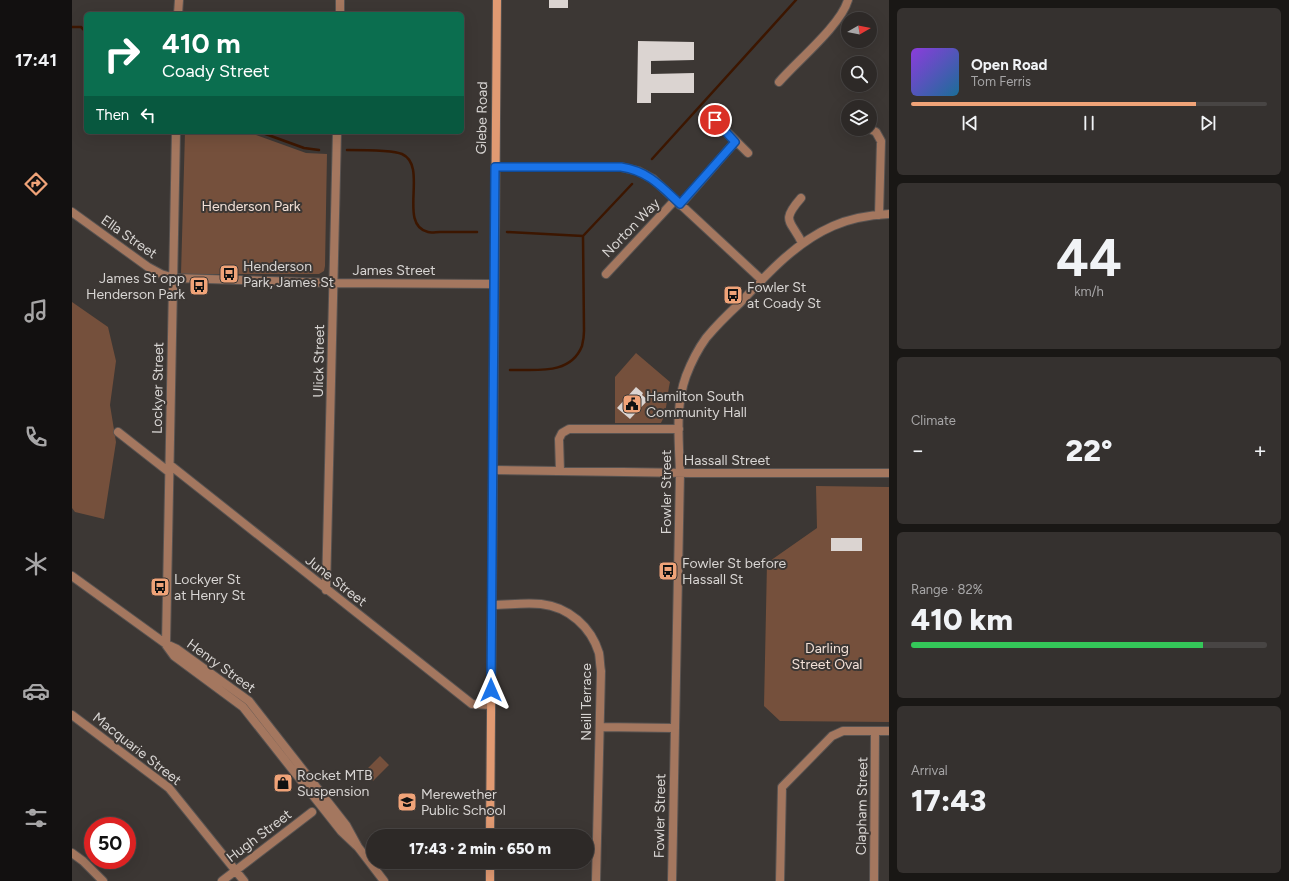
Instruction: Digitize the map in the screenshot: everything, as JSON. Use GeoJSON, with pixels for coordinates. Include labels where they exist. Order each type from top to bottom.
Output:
{"type":"FeatureCollection","features":[{"type":"Feature","properties":{"kind":"main road","name":"Glebe Road"},"geometry":{"type":"LineString","coordinates":[[490,829],[497,0]]}},
{"type":"Feature","properties":{"kind":"main road"},"geometry":{"type":"LineString","coordinates":[[490,869],[490,881]]}},
{"type":"Feature","properties":{"kind":"street"},"geometry":{"type":"LineString","coordinates":[[178,12],[179,0]]}},
{"type":"Feature","properties":{"kind":"street"},"geometry":{"type":"LineString","coordinates":[[340,0],[340,12]]}},
{"type":"Feature","properties":{"kind":"street"},"geometry":{"type":"LineString","coordinates":[[779,82],[835,23],[846,8],[848,0]]}},
{"type":"Feature","properties":{"kind":"street"},"geometry":{"type":"LineString","coordinates":[[715,120],[735,142],[748,153]]}},
{"type":"Feature","properties":{"kind":"street","name":"Lockyer Street"},"geometry":{"type":"LineString","coordinates":[[166,644],[176,134]]}},
{"type":"Feature","properties":{"kind":"street","name":"Ulick Street"},"geometry":{"type":"LineString","coordinates":[[326,590],[337,134]]}},
{"type":"Feature","properties":{"kind":"street"},"geometry":{"type":"LineString","coordinates":[[877,134],[881,140],[879,215]]}},
{"type":"Feature","properties":{"kind":"street","name":"Norton Way"},"geometry":{"type":"LineString","coordinates":[[606,274],[735,142]]}},
{"type":"Feature","properties":{"kind":"street"},"geometry":{"type":"LineString","coordinates":[[495,167],[621,167],[646,174],[762,280]]}},
{"type":"Feature","properties":{"kind":"street"},"geometry":{"type":"LineString","coordinates":[[801,198],[792,208],[789,214],[789,220],[790,226],[802,243]]}},
{"type":"Feature","properties":{"kind":"street","name":"Ella Street"},"geometry":{"type":"LineString","coordinates":[[72,212],[148,267],[161,274],[174,278]]}},
{"type":"Feature","properties":{"kind":"street","name":"Fowler Street"},"geometry":{"type":"LineString","coordinates":[[672,881],[680,473],[679,429],[681,397],[686,377],[698,351],[714,329],[762,280],[802,243],[833,225],[865,216],[889,214]]}},
{"type":"Feature","properties":{"kind":"street","name":"James Street"},"geometry":{"type":"LineString","coordinates":[[174,278],[334,283],[494,284]]}},
{"type":"Feature","properties":{"kind":"street"},"geometry":{"type":"LineString","coordinates":[[560,471],[559,439],[562,433],[568,429],[679,429]]}},
{"type":"Feature","properties":{"kind":"street","name":"June Street"},"geometry":{"type":"LineString","coordinates":[[118,432],[170,469],[472,704],[491,704]]}},
{"type":"Feature","properties":{"kind":"street","name":"Hassall Street"},"geometry":{"type":"LineString","coordinates":[[493,470],[680,473],[889,473]]}},
{"type":"Feature","properties":{"kind":"street","name":"Henry Street"},"geometry":{"type":"LineString","coordinates":[[72,576],[166,644],[174,656],[243,708],[341,832],[358,847],[384,881]]}},
{"type":"Feature","properties":{"kind":"street","name":"Neill Terrace"},"geometry":{"type":"LineString","coordinates":[[492,605],[541,604],[559,608],[576,618],[589,632],[599,653],[601,671],[596,881]]}},
{"type":"Feature","properties":{"kind":"street","name":"Macquarie Street"},"geometry":{"type":"LineString","coordinates":[[72,715],[169,788],[244,881]]}},
{"type":"Feature","properties":{"kind":"street"},"geometry":{"type":"LineString","coordinates":[[600,727],[674,728]]}},
{"type":"Feature","properties":{"kind":"street"},"geometry":{"type":"LineString","coordinates":[[780,881],[782,787],[832,736],[844,731],[889,731]]}},
{"type":"Feature","properties":{"kind":"street","name":"Clapham Street"},"geometry":{"type":"LineString","coordinates":[[874,881],[875,731]]}},
{"type":"Feature","properties":{"kind":"street","name":"Hugh Street"},"geometry":{"type":"LineString","coordinates":[[222,881],[312,812]]}},
{"type":"Feature","properties":{"kind":"street"},"geometry":{"type":"LineString","coordinates":[[72,853],[83,861],[104,881]]}},
{"type":"Feature","properties":{"kind":"green space","name":"Henderson Park"},"geometry":{"type":"Polygon","coordinates":[[[185,134],[254,134],[306,153],[327,154],[324,271],[319,274],[181,274],[185,134]]]}},
{"type":"Feature","properties":{"kind":"green space"},"geometry":{"type":"Polygon","coordinates":[[[72,302],[108,327],[116,361],[110,405],[116,442],[104,519],[75,512],[72,508],[72,302]]]}},
{"type":"Feature","properties":{"kind":"green space"},"geometry":{"type":"Polygon","coordinates":[[[636,353],[670,382],[666,409],[661,423],[615,423],[615,377],[636,353]]]}},
{"type":"Feature","properties":{"kind":"green space","name":"Darling Street Oval"},"geometry":{"type":"Polygon","coordinates":[[[816,486],[889,487],[889,722],[780,721],[764,706],[767,563],[817,528],[816,486]]]}},
{"type":"Feature","properties":{"kind":"green space"},"geometry":{"type":"Polygon","coordinates":[[[380,756],[389,765],[373,781],[364,772],[380,756]]]}},
{"type":"Feature","properties":{"kind":"building"},"geometry":{"type":"Polygon","coordinates":[[[549,0],[568,0],[568,8],[549,8],[549,0]]]}},
{"type":"Feature","properties":{"kind":"building"},"geometry":{"type":"Polygon","coordinates":[[[638,41],[694,42],[694,60],[651,61],[651,74],[694,73],[694,93],[651,93],[651,103],[637,103],[638,41]]]}},
{"type":"Feature","properties":{"kind":"building","name":"Hamilton South Community Hall"},"geometry":{"type":"Polygon","coordinates":[[[636,387],[648,400],[630,419],[617,408],[636,387]]]}},
{"type":"Feature","properties":{"kind":"building"},"geometry":{"type":"Polygon","coordinates":[[[831,538],[862,538],[862,551],[831,551],[831,538]]]}},
{"type":"Feature","properties":{"kind":"waterway"},"geometry":{"type":"LineString","coordinates":[[652,159],[796,0]]}},
{"type":"Feature","properties":{"kind":"waterway"},"geometry":{"type":"LineString","coordinates":[[72,27],[81,27],[84,30]]}},
{"type":"Feature","properties":{"kind":"waterway"},"geometry":{"type":"LineString","coordinates":[[266,134],[304,148],[319,150]]}},
{"type":"Feature","properties":{"kind":"waterway"},"geometry":{"type":"LineString","coordinates":[[347,150],[376,150],[398,153],[402,154],[410,161],[413,170],[414,182],[413,207],[415,219],[419,227],[428,232],[477,232]]}},
{"type":"Feature","properties":{"kind":"waterway"},"geometry":{"type":"LineString","coordinates":[[510,370],[541,370],[561,367],[576,356],[582,346],[584,333],[583,236],[632,184]]}},
{"type":"Feature","properties":{"kind":"waterway"},"geometry":{"type":"LineString","coordinates":[[507,232],[583,236]]}},
{"type":"Feature","properties":{"kind":"place","name":"Henderson Park, James St"},"geometry":{"type":"Point","coordinates":[229,274]}},
{"type":"Feature","properties":{"kind":"place","name":"James St opp Henderson Park"},"geometry":{"type":"Point","coordinates":[199,286]}},
{"type":"Feature","properties":{"kind":"place","name":"Fowler St at Coady St"},"geometry":{"type":"Point","coordinates":[733,295]}},
{"type":"Feature","properties":{"kind":"place","name":"Hamilton South Community Hall"},"geometry":{"type":"Point","coordinates":[632,404]}},
{"type":"Feature","properties":{"kind":"place","name":"Fowler St before Hassall St"},"geometry":{"type":"Point","coordinates":[668,571]}},
{"type":"Feature","properties":{"kind":"place","name":"Lockyer St at Henry St"},"geometry":{"type":"Point","coordinates":[160,587]}},
{"type":"Feature","properties":{"kind":"place","name":"Rocket MTB Suspension"},"geometry":{"type":"Point","coordinates":[283,783]}},
{"type":"Feature","properties":{"kind":"place","name":"Merewether Public School"},"geometry":{"type":"Point","coordinates":[407,802]}},
{"type":"Feature","properties":{"kind":"route"},"geometry":{"type":"LineString","coordinates":[[491,690],[495,167],[621,167],[646,174],[680,204],[735,142],[715,120]]}}]}
